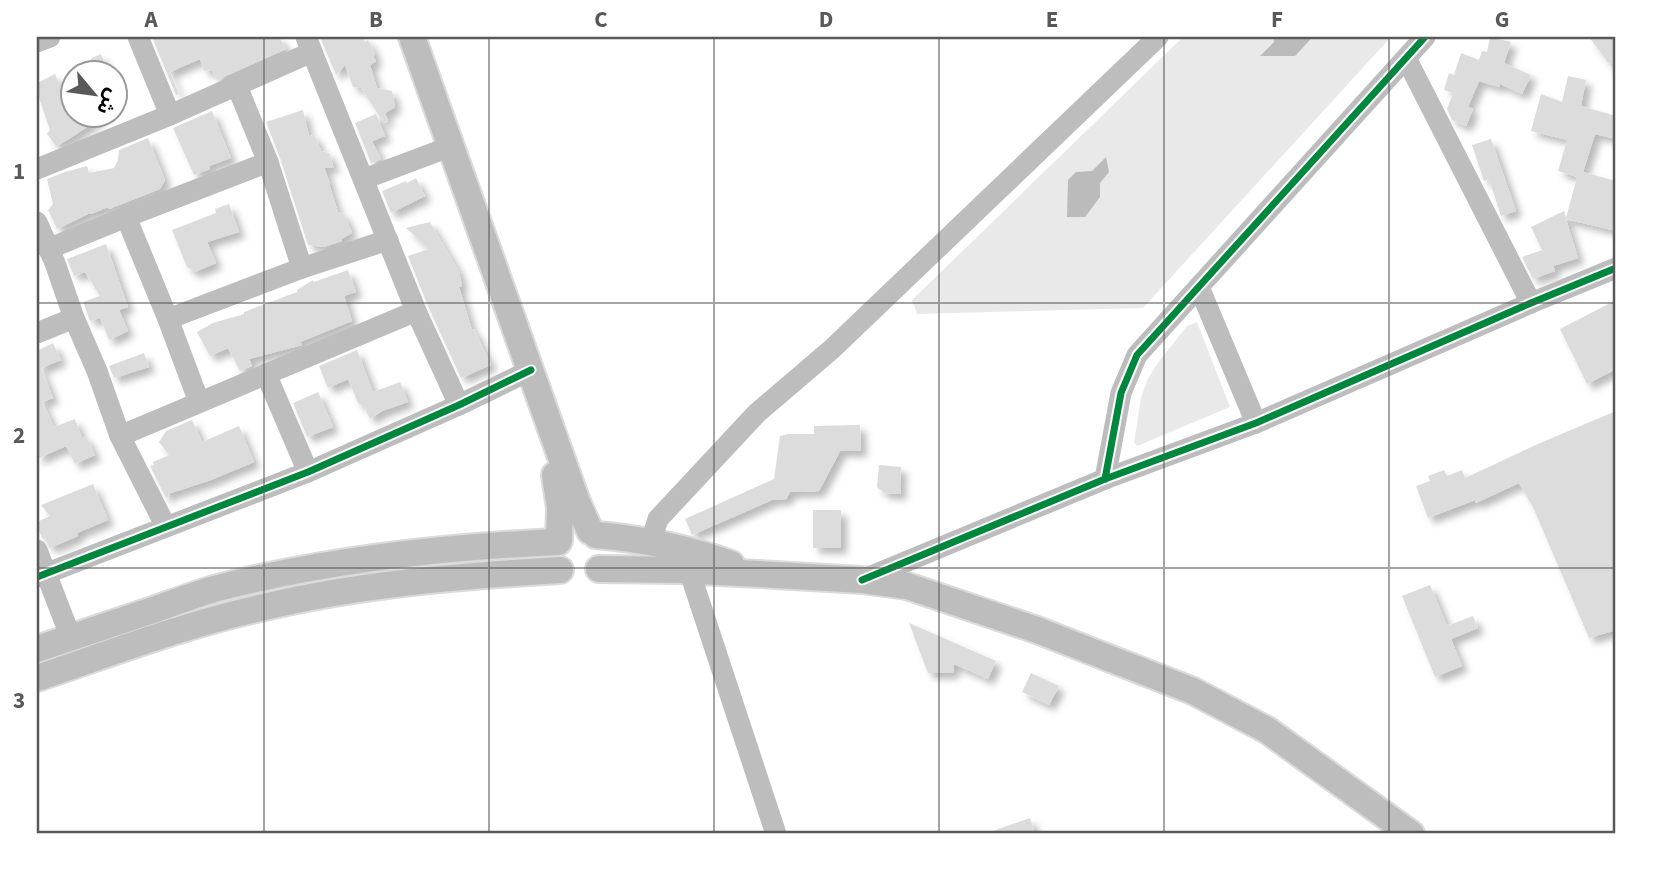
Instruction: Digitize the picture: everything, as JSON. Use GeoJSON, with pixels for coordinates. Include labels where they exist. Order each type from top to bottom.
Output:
{"type":"FeatureCollection","features":[{"type":"Feature","properties":{"kind":"main road"},"geometry":{"type":"LineString","coordinates":[[412,37],[452,146],[543,404],[577,502],[604,548],[599,569],[580,579],[560,570],[555,556],[560,508],[543,404]]}},
{"type":"Feature","properties":{"kind":"main road"},"geometry":{"type":"LineString","coordinates":[[37,649],[211,590],[292,572],[407,554],[558,541],[568,531],[575,529],[691,550],[760,574]]}},
{"type":"Feature","properties":{"kind":"main road"},"geometry":{"type":"LineString","coordinates":[[599,569],[689,570],[862,580],[920,590],[1037,630],[1193,691],[1267,730],[1411,834]]}},
{"type":"Feature","properties":{"kind":"main road"},"geometry":{"type":"LineString","coordinates":[[37,678],[219,618],[299,599],[391,583],[560,570]]}},
{"type":"Feature","properties":{"kind":"street"},"geometry":{"type":"LineString","coordinates":[[37,42],[50,37]]}},
{"type":"Feature","properties":{"kind":"street"},"geometry":{"type":"LineString","coordinates":[[138,37],[170,115]]}},
{"type":"Feature","properties":{"kind":"street"},"geometry":{"type":"LineString","coordinates":[[651,542],[658,519],[757,413],[832,349],[1158,37]]}},
{"type":"Feature","properties":{"kind":"street"},"geometry":{"type":"LineString","coordinates":[[1105,479],[1121,393],[1137,355],[1426,37]]}},
{"type":"Feature","properties":{"kind":"street"},"geometry":{"type":"LineString","coordinates":[[37,169],[237,86],[309,44],[416,311],[459,405]]}},
{"type":"Feature","properties":{"kind":"street"},"geometry":{"type":"LineString","coordinates":[[1406,58],[1531,303]]}},
{"type":"Feature","properties":{"kind":"street"},"geometry":{"type":"LineString","coordinates":[[237,86],[268,162],[302,268]]}},
{"type":"Feature","properties":{"kind":"street"},"geometry":{"type":"LineString","coordinates":[[364,179],[452,146]]}},
{"type":"Feature","properties":{"kind":"street"},"geometry":{"type":"LineString","coordinates":[[48,249],[268,162]]}},
{"type":"Feature","properties":{"kind":"street"},"geometry":{"type":"LineString","coordinates":[[126,217],[199,402]]}},
{"type":"Feature","properties":{"kind":"street"},"geometry":{"type":"LineString","coordinates":[[37,222],[120,436],[166,527]]}},
{"type":"Feature","properties":{"kind":"street"},"geometry":{"type":"LineString","coordinates":[[168,319],[302,268],[388,240]]}},
{"type":"Feature","properties":{"kind":"street"},"geometry":{"type":"LineString","coordinates":[[862,580],[1105,479],[1256,423],[1616,268]]}},
{"type":"Feature","properties":{"kind":"street"},"geometry":{"type":"LineString","coordinates":[[1199,287],[1256,423]]}},
{"type":"Feature","properties":{"kind":"street"},"geometry":{"type":"LineString","coordinates":[[120,436],[416,311]]}},
{"type":"Feature","properties":{"kind":"street"},"geometry":{"type":"LineString","coordinates":[[37,332],[74,318]]}},
{"type":"Feature","properties":{"kind":"street"},"geometry":{"type":"LineString","coordinates":[[41,575],[308,472],[531,370]]}},
{"type":"Feature","properties":{"kind":"street"},"geometry":{"type":"LineString","coordinates":[[266,374],[308,472]]}},
{"type":"Feature","properties":{"kind":"street"},"geometry":{"type":"LineString","coordinates":[[37,550],[41,575],[71,638]]}},
{"type":"Feature","properties":{"kind":"street"},"geometry":{"type":"LineString","coordinates":[[689,570],[776,834]]}},
{"type":"Feature","properties":{"kind":"shaded area"},"geometry":{"type":"Polygon","coordinates":[[[1183,37],[1391,37],[1143,308],[917,314],[912,300],[1183,37]]]}},
{"type":"Feature","properties":{"kind":"shaded area"},"geometry":{"type":"Polygon","coordinates":[[[1274,37],[1310,37],[1310,40],[1295,56],[1260,56],[1274,42],[1274,37]]]}},
{"type":"Feature","properties":{"kind":"shaded area"},"geometry":{"type":"Polygon","coordinates":[[[1106,157],[1109,172],[1100,183],[1100,197],[1085,217],[1067,217],[1068,180],[1076,172],[1092,171],[1106,157]]]}},
{"type":"Feature","properties":{"kind":"shaded area"},"geometry":{"type":"Polygon","coordinates":[[[1197,322],[1230,407],[1137,446],[1134,442],[1141,398],[1147,381],[1187,326],[1197,322]]]}},
{"type":"Feature","properties":{"kind":"building"},"geometry":{"type":"Polygon","coordinates":[[[152,37],[279,37],[286,49],[217,80],[212,70],[204,71],[200,59],[170,72],[179,94],[176,95],[152,37]]]}},
{"type":"Feature","properties":{"kind":"building"},"geometry":{"type":"Polygon","coordinates":[[[320,37],[363,37],[365,42],[368,40],[375,54],[373,57],[376,61],[370,65],[377,88],[392,91],[395,107],[385,113],[388,121],[384,123],[361,88],[353,87],[345,65],[336,75],[320,37]]]}},
{"type":"Feature","properties":{"kind":"building"},"geometry":{"type":"Polygon","coordinates":[[[1490,37],[1511,42],[1504,63],[1531,75],[1522,94],[1500,84],[1499,87],[1479,81],[1468,107],[1473,109],[1466,126],[1452,120],[1447,109],[1453,93],[1444,90],[1449,73],[1454,75],[1461,53],[1479,60],[1482,51],[1487,52],[1490,37]]]}},
{"type":"Feature","properties":{"kind":"building"},"geometry":{"type":"Polygon","coordinates":[[[1589,37],[1616,37],[1616,73],[1589,37]]]}},
{"type":"Feature","properties":{"kind":"building"},"geometry":{"type":"Polygon","coordinates":[[[101,54],[103,60],[91,60],[101,54]]]}},
{"type":"Feature","properties":{"kind":"building"},"geometry":{"type":"Polygon","coordinates":[[[55,74],[60,86],[60,130],[82,130],[56,146],[47,134],[50,130],[37,92],[37,83],[55,74]]]}},
{"type":"Feature","properties":{"kind":"building"},"geometry":{"type":"Polygon","coordinates":[[[1568,76],[1586,80],[1581,106],[1616,116],[1616,139],[1595,134],[1583,172],[1616,181],[1616,231],[1566,219],[1578,258],[1553,266],[1555,271],[1533,279],[1522,257],[1542,250],[1531,227],[1564,211],[1566,218],[1577,177],[1558,171],[1567,140],[1531,131],[1541,94],[1562,102],[1568,76]]]}},
{"type":"Feature","properties":{"kind":"building"},"geometry":{"type":"Polygon","coordinates":[[[303,110],[309,136],[314,134],[321,151],[329,153],[334,168],[324,167],[338,212],[344,214],[352,233],[341,239],[342,241],[324,247],[308,245],[266,122],[303,110]]]}},
{"type":"Feature","properties":{"kind":"building"},"geometry":{"type":"Polygon","coordinates":[[[212,111],[231,158],[194,175],[173,128],[212,111]]]}},
{"type":"Feature","properties":{"kind":"building"},"geometry":{"type":"Polygon","coordinates":[[[376,114],[385,136],[372,141],[381,159],[371,163],[355,123],[376,114]]]}},
{"type":"Feature","properties":{"kind":"building"},"geometry":{"type":"Polygon","coordinates":[[[148,138],[165,180],[160,189],[109,209],[108,207],[90,213],[57,229],[48,210],[53,204],[47,179],[87,166],[89,173],[114,168],[119,150],[148,138]]]}},
{"type":"Feature","properties":{"kind":"building"},"geometry":{"type":"Polygon","coordinates":[[[1491,139],[1516,211],[1501,216],[1489,179],[1484,181],[1472,145],[1491,139]]]}},
{"type":"Feature","properties":{"kind":"building"},"geometry":{"type":"Polygon","coordinates":[[[416,178],[425,196],[391,213],[382,191],[416,178]]]}},
{"type":"Feature","properties":{"kind":"building"},"geometry":{"type":"Polygon","coordinates":[[[229,204],[239,232],[207,242],[216,263],[195,272],[187,267],[172,230],[216,213],[215,209],[229,204]]]}},
{"type":"Feature","properties":{"kind":"building"},"geometry":{"type":"Polygon","coordinates":[[[430,222],[459,272],[462,286],[459,287],[472,330],[474,329],[491,365],[461,378],[408,256],[429,249],[406,228],[430,222]]]}},
{"type":"Feature","properties":{"kind":"building"},"geometry":{"type":"Polygon","coordinates":[[[106,244],[128,307],[119,310],[128,331],[109,340],[100,318],[90,321],[83,302],[100,296],[85,272],[74,276],[67,259],[106,244]]]}},
{"type":"Feature","properties":{"kind":"building"},"geometry":{"type":"Polygon","coordinates":[[[348,270],[356,292],[344,296],[352,321],[300,342],[302,345],[249,359],[252,366],[240,371],[228,348],[210,356],[197,332],[213,323],[244,314],[297,292],[313,280],[314,282],[348,270]]]}},
{"type":"Feature","properties":{"kind":"building"},"geometry":{"type":"Polygon","coordinates":[[[1616,300],[1616,369],[1587,384],[1560,329],[1616,300]]]}},
{"type":"Feature","properties":{"kind":"building"},"geometry":{"type":"Polygon","coordinates":[[[53,343],[61,360],[41,368],[53,398],[42,402],[54,427],[75,419],[82,438],[86,436],[95,455],[75,464],[66,446],[37,459],[37,351],[53,343]]]}},
{"type":"Feature","properties":{"kind":"building"},"geometry":{"type":"Polygon","coordinates":[[[357,350],[373,392],[400,382],[408,402],[382,411],[370,419],[364,406],[358,403],[348,379],[328,388],[319,366],[357,350]]]}},
{"type":"Feature","properties":{"kind":"building"},"geometry":{"type":"Polygon","coordinates":[[[144,353],[149,367],[114,378],[109,366],[144,353]]]}},
{"type":"Feature","properties":{"kind":"building"},"geometry":{"type":"Polygon","coordinates":[[[318,392],[333,427],[307,437],[293,403],[318,392]]]}},
{"type":"Feature","properties":{"kind":"building"},"geometry":{"type":"Polygon","coordinates":[[[1616,411],[1616,630],[1589,638],[1533,507],[1519,483],[1476,503],[1475,500],[1428,518],[1416,486],[1430,481],[1428,476],[1444,470],[1447,476],[1462,470],[1465,478],[1616,411]]]}},
{"type":"Feature","properties":{"kind":"building"},"geometry":{"type":"Polygon","coordinates":[[[192,420],[202,442],[239,426],[254,462],[168,494],[169,497],[166,498],[150,466],[169,455],[159,442],[166,431],[192,420]]]}},
{"type":"Feature","properties":{"kind":"building"},"geometry":{"type":"Polygon","coordinates":[[[860,425],[861,451],[840,451],[819,491],[790,492],[786,499],[772,500],[692,535],[685,519],[774,479],[780,436],[814,434],[814,426],[860,425]]]}},
{"type":"Feature","properties":{"kind":"building"},"geometry":{"type":"Polygon","coordinates":[[[879,465],[901,467],[901,494],[885,493],[877,487],[879,465]]]}},
{"type":"Feature","properties":{"kind":"building"},"geometry":{"type":"Polygon","coordinates":[[[93,484],[108,520],[50,548],[37,526],[37,522],[50,516],[41,505],[93,484]]]}},
{"type":"Feature","properties":{"kind":"building"},"geometry":{"type":"Polygon","coordinates":[[[813,510],[841,510],[841,548],[813,548],[813,510]]]}},
{"type":"Feature","properties":{"kind":"building"},"geometry":{"type":"Polygon","coordinates":[[[1430,585],[1447,626],[1473,616],[1478,628],[1451,639],[1462,666],[1435,677],[1402,596],[1430,585]]]}},
{"type":"Feature","properties":{"kind":"building"},"geometry":{"type":"Polygon","coordinates":[[[909,623],[996,661],[988,679],[954,664],[953,673],[928,673],[909,623]]]}},
{"type":"Feature","properties":{"kind":"building"},"geometry":{"type":"Polygon","coordinates":[[[1031,673],[1059,686],[1049,705],[1022,692],[1031,673]]]}},
{"type":"Feature","properties":{"kind":"building"},"geometry":{"type":"Polygon","coordinates":[[[1030,818],[1035,834],[990,832],[1030,818]]]}},
{"type":"Feature","properties":{"kind":"cycle path"},"geometry":{"type":"LineString","coordinates":[[1105,479],[1121,393],[1137,355],[1425,37]]}},
{"type":"Feature","properties":{"kind":"cycle path"},"geometry":{"type":"LineString","coordinates":[[862,580],[1105,479],[1256,423],[1616,268]]}},
{"type":"Feature","properties":{"kind":"cycle path"},"geometry":{"type":"LineString","coordinates":[[37,577],[308,472],[531,370]]}}]}
